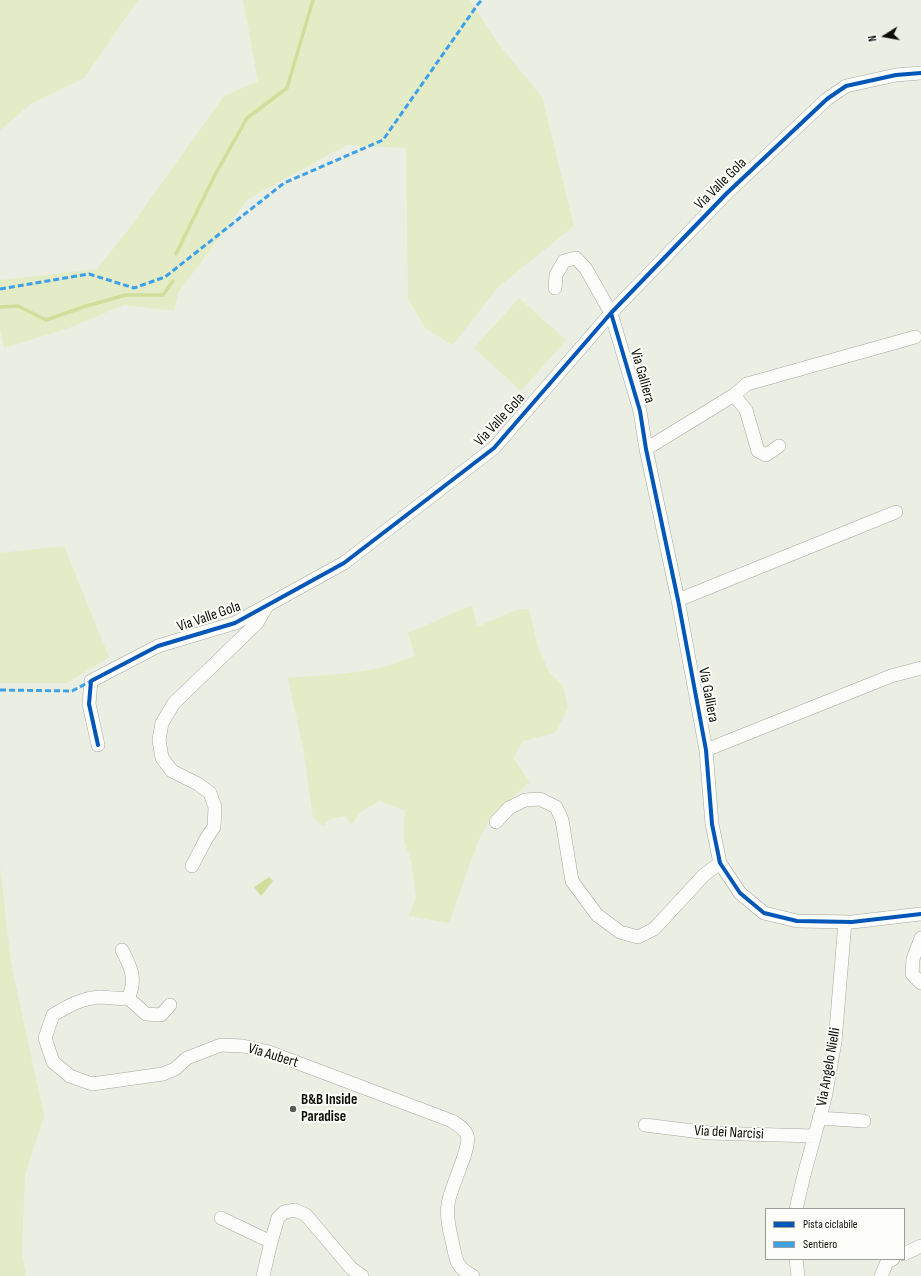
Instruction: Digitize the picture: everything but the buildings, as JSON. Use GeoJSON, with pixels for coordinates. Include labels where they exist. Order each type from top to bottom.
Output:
{"type":"FeatureCollection","features":[{"type":"Feature","properties":{"kind":"street","name":"Via Valle Gola"},"geometry":{"type":"LineString","coordinates":[[98,745],[90,704],[91,681],[158,646],[235,624],[344,563],[494,448],[611,313],[727,193],[827,99],[846,86],[896,75],[921,73]]}},
{"type":"Feature","properties":{"kind":"street","name":"Via Galliera"},"geometry":{"type":"LineString","coordinates":[[555,288],[556,275],[564,260],[576,258],[586,269],[611,313],[640,411],[646,449],[678,600],[706,750],[712,824],[720,863],[740,893],[764,913],[797,921],[845,922],[921,914]]}},
{"type":"Feature","properties":{"kind":"street"},"geometry":{"type":"LineString","coordinates":[[646,449],[734,394],[747,384],[915,337]]}},
{"type":"Feature","properties":{"kind":"street"},"geometry":{"type":"LineString","coordinates":[[734,394],[746,410],[758,451],[766,455],[779,446]]}},
{"type":"Feature","properties":{"kind":"street"},"geometry":{"type":"LineString","coordinates":[[678,600],[896,512]]}},
{"type":"Feature","properties":{"kind":"street"},"geometry":{"type":"LineString","coordinates":[[192,866],[214,827],[216,807],[210,793],[198,784],[172,771],[162,758],[159,740],[162,723],[174,703],[258,624],[267,606]]}},
{"type":"Feature","properties":{"kind":"street"},"geometry":{"type":"LineString","coordinates":[[706,750],[891,676],[921,668]]}},
{"type":"Feature","properties":{"kind":"street"},"geometry":{"type":"LineString","coordinates":[[496,822],[509,808],[525,800],[540,799],[556,807],[562,820],[572,881],[597,916],[620,932],[638,937],[654,929],[704,875],[720,863]]}},
{"type":"Feature","properties":{"kind":"street","name":"Via Angelo Nielli"},"geometry":{"type":"LineString","coordinates":[[796,1208],[825,1098],[835,1042],[845,922]]}},
{"type":"Feature","properties":{"kind":"street"},"geometry":{"type":"LineString","coordinates":[[921,938],[913,959],[912,974],[921,983]]}},
{"type":"Feature","properties":{"kind":"street"},"geometry":{"type":"LineString","coordinates":[[122,950],[131,966],[133,980],[132,991],[128,998],[146,1014],[161,1015],[170,1005]]}},
{"type":"Feature","properties":{"kind":"street","name":"Via Aubert"},"geometry":{"type":"LineString","coordinates":[[128,998],[122,999],[100,997],[77,1002],[53,1015],[46,1038],[53,1062],[70,1076],[92,1084],[163,1074],[175,1069],[187,1058],[221,1046],[243,1046],[269,1052],[462,1127],[468,1136],[468,1145],[452,1188],[448,1205],[448,1223],[457,1262],[467,1273],[473,1276]]}},
{"type":"Feature","properties":{"kind":"street"},"geometry":{"type":"LineString","coordinates":[[819,1118],[864,1121]]}},
{"type":"Feature","properties":{"kind":"street","name":"Via dei Narcisi"},"geometry":{"type":"LineString","coordinates":[[645,1125],[709,1133],[814,1136]]}},
{"type":"Feature","properties":{"kind":"street"},"geometry":{"type":"LineString","coordinates":[[263,1276],[278,1218],[284,1212],[295,1210],[306,1215],[351,1268],[362,1276]]}},
{"type":"Feature","properties":{"kind":"street"},"geometry":{"type":"LineString","coordinates":[[220,1218],[271,1242]]}},
{"type":"Feature","properties":{"kind":"street"},"geometry":{"type":"LineString","coordinates":[[905,1254],[921,1246]]}},
{"type":"Feature","properties":{"kind":"street"},"geometry":{"type":"LineString","coordinates":[[796,1260],[798,1276]]}},
{"type":"Feature","properties":{"kind":"street"},"geometry":{"type":"LineString","coordinates":[[881,1276],[887,1262],[891,1260]]}},
{"type":"Feature","properties":{"kind":"shaded area"},"geometry":{"type":"Polygon","coordinates":[[[0,0],[138,0],[84,78],[31,104],[0,130],[0,0]]]}},
{"type":"Feature","properties":{"kind":"shaded area"},"geometry":{"type":"Polygon","coordinates":[[[243,0],[470,0],[497,42],[542,97],[574,226],[498,287],[453,345],[425,328],[408,298],[406,148],[347,145],[248,199],[178,293],[174,311],[124,305],[69,328],[4,348],[0,329],[0,280],[97,269],[128,230],[224,96],[258,81],[243,0]]]}},
{"type":"Feature","properties":{"kind":"shaded area"},"geometry":{"type":"Polygon","coordinates":[[[519,298],[566,340],[521,391],[474,348],[519,298]]]}},
{"type":"Feature","properties":{"kind":"shaded area"},"geometry":{"type":"Polygon","coordinates":[[[64,546],[109,657],[67,683],[0,683],[0,553],[64,546]]]}},
{"type":"Feature","properties":{"kind":"shaded area"},"geometry":{"type":"Polygon","coordinates":[[[472,605],[477,627],[516,610],[529,609],[538,647],[549,672],[563,686],[568,708],[555,733],[523,741],[513,758],[530,782],[491,816],[477,844],[449,923],[409,916],[416,896],[412,865],[404,839],[405,810],[379,801],[361,812],[351,825],[346,816],[330,819],[323,826],[313,817],[303,748],[288,678],[369,670],[400,662],[415,655],[408,633],[472,605]]]}},
{"type":"Feature","properties":{"kind":"shaded area"},"geometry":{"type":"Polygon","coordinates":[[[0,865],[11,963],[44,1116],[25,1175],[22,1252],[26,1276],[0,1276],[0,865]]]}},
{"type":"Feature","properties":{"kind":"shaded area"},"geometry":{"type":"Polygon","coordinates":[[[269,877],[273,881],[261,896],[254,887],[269,877]]]}},
{"type":"Feature","properties":{"kind":"waterway"},"geometry":{"type":"LineString","coordinates":[[176,254],[216,173],[247,118],[287,88],[313,0]]}},
{"type":"Feature","properties":{"kind":"waterway"},"geometry":{"type":"LineString","coordinates":[[0,307],[18,306],[46,320],[86,306],[126,295],[163,295],[173,281]]}},
{"type":"Feature","properties":{"kind":"marked path"},"geometry":{"type":"LineString","coordinates":[[0,289],[89,274],[134,288],[165,277],[284,183],[383,140],[482,0]]}},
{"type":"Feature","properties":{"kind":"marked path"},"geometry":{"type":"LineString","coordinates":[[0,690],[72,691],[91,681]]}},
{"type":"Feature","properties":{"kind":"cycle path"},"geometry":{"type":"LineString","coordinates":[[98,745],[89,704],[91,681],[158,646],[235,623],[344,563],[494,448],[611,313],[727,193],[827,99],[846,86],[896,75],[921,73]]}},
{"type":"Feature","properties":{"kind":"cycle path"},"geometry":{"type":"LineString","coordinates":[[611,313],[640,411],[646,449],[678,600],[706,750],[712,824],[720,863],[740,893],[764,913],[797,921],[852,922],[921,914]]}},
{"type":"Feature","properties":{"kind":"place","name":"B&B Inside Paradise"},"geometry":{"type":"Point","coordinates":[293,1109]}}]}
